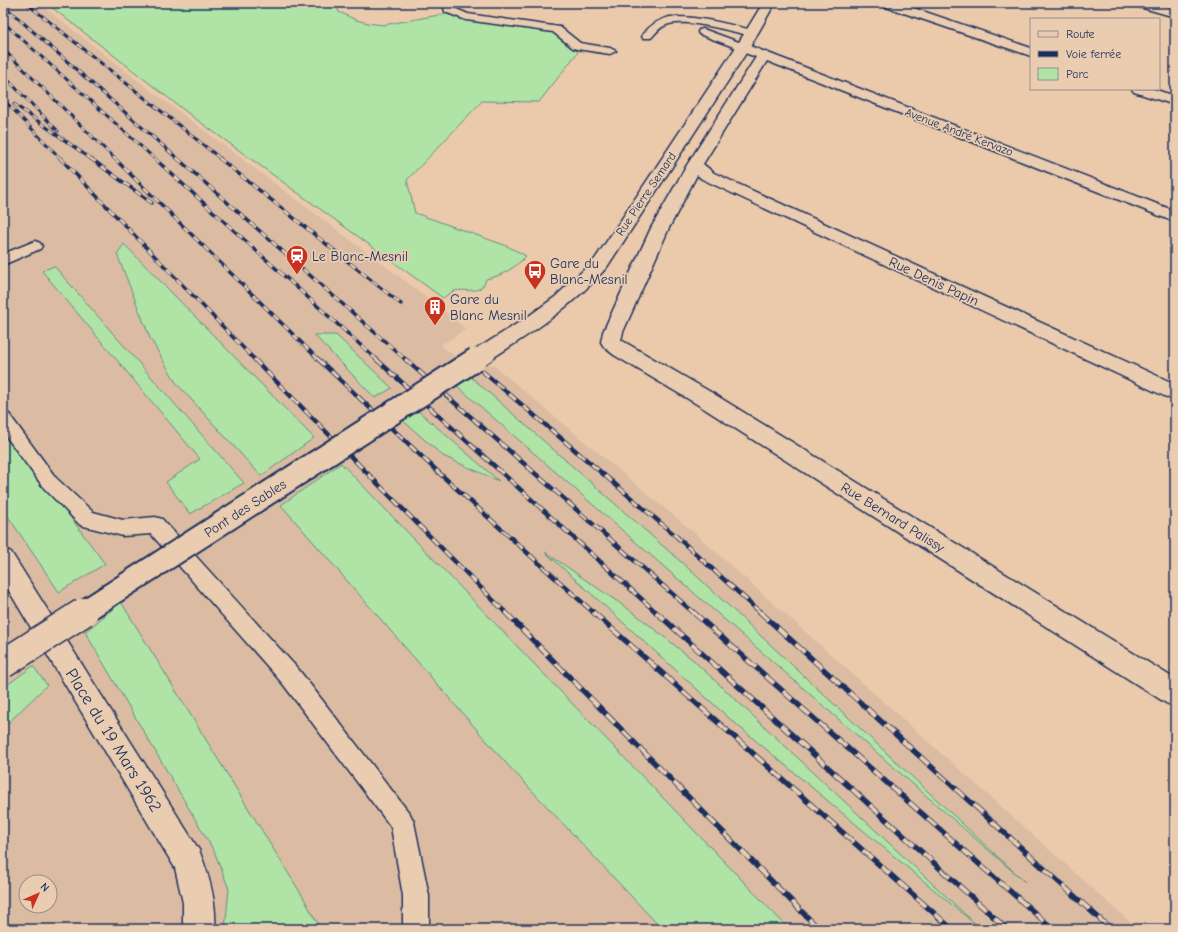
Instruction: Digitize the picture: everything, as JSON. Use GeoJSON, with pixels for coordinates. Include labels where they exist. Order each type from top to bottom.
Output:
{"type":"FeatureCollection","features":[{"type":"Feature","properties":{"kind":"street","name":"Rue Pierre Semard"},"geometry":{"type":"LineString","coordinates":[[487,352],[565,299],[587,280],[601,263],[748,40],[769,3]]}},
{"type":"Feature","properties":{"kind":"street"},"geometry":{"type":"LineString","coordinates":[[887,3],[1030,52]]}},
{"type":"Feature","properties":{"kind":"street"},"geometry":{"type":"LineString","coordinates":[[1140,3],[1175,13]]}},
{"type":"Feature","properties":{"kind":"street","name":"Avenue André Kervazo"},"geometry":{"type":"LineString","coordinates":[[748,40],[764,55],[1175,217]]}},
{"type":"Feature","properties":{"kind":"street","name":"Rue Pierre Semard"},"geometry":{"type":"LineString","coordinates":[[610,342],[612,332],[660,228],[695,165],[764,55]]}},
{"type":"Feature","properties":{"kind":"street"},"geometry":{"type":"LineString","coordinates":[[1142,90],[1175,101]]}},
{"type":"Feature","properties":{"kind":"street","name":"Rue Denis Papin"},"geometry":{"type":"LineString","coordinates":[[695,165],[708,176],[1175,394]]}},
{"type":"Feature","properties":{"kind":"street","name":"Rue Bernard Palissy"},"geometry":{"type":"LineString","coordinates":[[610,342],[621,350],[707,400],[1175,694]]}},
{"type":"Feature","properties":{"kind":"street","name":"Pont des Sables"},"geometry":{"type":"LineString","coordinates":[[3,664],[487,352]]}},
{"type":"Feature","properties":{"kind":"street","name":"Place du 19 Mars 1962"},"geometry":{"type":"LineString","coordinates":[[3,559],[188,860],[196,887],[201,916],[199,929]]}},
{"type":"Feature","properties":{"kind":"lane"},"geometry":{"type":"LineString","coordinates":[[449,6],[466,18],[556,29],[577,46],[610,51]]}},
{"type":"Feature","properties":{"kind":"lane"},"geometry":{"type":"LineString","coordinates":[[684,20],[748,40],[689,29],[668,27],[651,32],[659,24],[667,21],[684,20]]}},
{"type":"Feature","properties":{"kind":"lane"},"geometry":{"type":"LineString","coordinates":[[3,260],[35,246]]}},
{"type":"Feature","properties":{"kind":"lane"},"geometry":{"type":"LineString","coordinates":[[3,419],[50,483],[87,519],[124,528],[155,525],[291,677],[402,822],[416,896],[416,929]]}},
{"type":"Feature","properties":{"kind":"shaded area"},"geometry":{"type":"Polygon","coordinates":[[[3,3],[39,3],[145,86],[428,298],[466,329],[441,345],[459,359],[493,365],[698,536],[1138,929],[3,929],[3,3]]]}},
{"type":"Feature","properties":{"kind":"green space"},"geometry":{"type":"Polygon","coordinates":[[[46,3],[335,3],[339,12],[356,20],[368,23],[383,25],[445,14],[469,19],[542,28],[557,33],[578,52],[539,102],[482,101],[407,180],[415,213],[507,246],[526,256],[508,271],[486,279],[481,288],[454,291],[443,298],[193,117],[46,3]]]}},
{"type":"Feature","properties":{"kind":"green space"},"geometry":{"type":"Polygon","coordinates":[[[124,244],[314,438],[261,476],[177,384],[150,338],[117,254],[124,244]]]}},
{"type":"Feature","properties":{"kind":"green space"},"geometry":{"type":"Polygon","coordinates":[[[54,266],[244,483],[190,514],[166,482],[200,459],[42,271],[54,266]]]}},
{"type":"Feature","properties":{"kind":"green space"},"geometry":{"type":"Polygon","coordinates":[[[314,335],[336,335],[392,388],[375,398],[314,335]]]}},
{"type":"Feature","properties":{"kind":"green space"},"geometry":{"type":"Polygon","coordinates":[[[471,377],[688,568],[1025,882],[457,386],[471,377]]]}},
{"type":"Feature","properties":{"kind":"green space"},"geometry":{"type":"Polygon","coordinates":[[[416,409],[499,481],[443,456],[400,418],[416,409]]]}},
{"type":"Feature","properties":{"kind":"green space"},"geometry":{"type":"Polygon","coordinates":[[[3,426],[105,564],[59,592],[3,509],[3,426]]]}},
{"type":"Feature","properties":{"kind":"green space"},"geometry":{"type":"Polygon","coordinates":[[[341,463],[789,929],[662,929],[505,762],[281,505],[341,463]]]}},
{"type":"Feature","properties":{"kind":"green space"},"geometry":{"type":"Polygon","coordinates":[[[545,552],[634,613],[692,659],[981,929],[730,719],[545,552]]]}},
{"type":"Feature","properties":{"kind":"green space"},"geometry":{"type":"Polygon","coordinates":[[[121,602],[303,897],[321,929],[225,929],[229,889],[214,851],[85,632],[121,602]]]}},
{"type":"Feature","properties":{"kind":"green space"},"geometry":{"type":"Polygon","coordinates":[[[33,666],[47,685],[3,728],[3,688],[33,666]]]}},
{"type":"Feature","properties":{"kind":"railway"},"geometry":{"type":"LineString","coordinates":[[26,3],[221,159]]}},
{"type":"Feature","properties":{"kind":"railway"},"geometry":{"type":"LineString","coordinates":[[3,5],[178,159]]}},
{"type":"Feature","properties":{"kind":"railway"},"geometry":{"type":"LineString","coordinates":[[3,22],[155,159]]}},
{"type":"Feature","properties":{"kind":"railway"},"geometry":{"type":"LineString","coordinates":[[3,49],[115,159]]}},
{"type":"Feature","properties":{"kind":"railway"},"geometry":{"type":"LineString","coordinates":[[3,75],[58,131]]}},
{"type":"Feature","properties":{"kind":"railway"},"geometry":{"type":"LineString","coordinates":[[3,99],[61,159]]}},
{"type":"Feature","properties":{"kind":"railway"},"geometry":{"type":"LineString","coordinates":[[14,104],[91,159]]}},
{"type":"Feature","properties":{"kind":"railway"},"geometry":{"type":"LineString","coordinates":[[60,158],[255,360]]}},
{"type":"Feature","properties":{"kind":"railway"},"geometry":{"type":"LineString","coordinates":[[90,158],[152,203]]}},
{"type":"Feature","properties":{"kind":"railway"},"geometry":{"type":"LineString","coordinates":[[114,158],[319,360]]}},
{"type":"Feature","properties":{"kind":"railway"},"geometry":{"type":"LineString","coordinates":[[154,158],[377,360]]}},
{"type":"Feature","properties":{"kind":"railway"},"geometry":{"type":"LineString","coordinates":[[177,158],[406,360]]}},
{"type":"Feature","properties":{"kind":"railway"},"geometry":{"type":"LineString","coordinates":[[219,158],[401,304]]}},
{"type":"Feature","properties":{"kind":"railway"},"geometry":{"type":"LineString","coordinates":[[465,356],[468,359]]}},
{"type":"Feature","properties":{"kind":"railway"},"geometry":{"type":"LineString","coordinates":[[254,359],[506,613]]}},
{"type":"Feature","properties":{"kind":"railway"},"geometry":{"type":"LineString","coordinates":[[318,359],[437,471],[594,613]]}},
{"type":"Feature","properties":{"kind":"railway"},"geometry":{"type":"LineString","coordinates":[[376,359],[657,613]]}},
{"type":"Feature","properties":{"kind":"railway"},"geometry":{"type":"LineString","coordinates":[[405,359],[694,613]]}},
{"type":"Feature","properties":{"kind":"railway"},"geometry":{"type":"LineString","coordinates":[[468,359],[677,537],[761,613]]}},
{"type":"Feature","properties":{"kind":"railway"},"geometry":{"type":"LineString","coordinates":[[505,612],[819,929]]}},
{"type":"Feature","properties":{"kind":"railway"},"geometry":{"type":"LineString","coordinates":[[593,612],[952,929]]}},
{"type":"Feature","properties":{"kind":"railway"},"geometry":{"type":"LineString","coordinates":[[656,612],[1007,929]]}},
{"type":"Feature","properties":{"kind":"railway"},"geometry":{"type":"LineString","coordinates":[[693,612],[1053,929]]}},
{"type":"Feature","properties":{"kind":"railway"},"geometry":{"type":"LineString","coordinates":[[760,612],[1111,929]]}},
{"type":"Feature","properties":{"kind":"place","name":"Le Blanc-Mesnil"},"geometry":{"type":"Point","coordinates":[297,276]}},
{"type":"Feature","properties":{"kind":"place","name":"Gare du Blanc-Mesnil"},"geometry":{"type":"Point","coordinates":[535,290]}},
{"type":"Feature","properties":{"kind":"place","name":"Gare du Blanc Mesnil"},"geometry":{"type":"Point","coordinates":[435,326]}}]}
